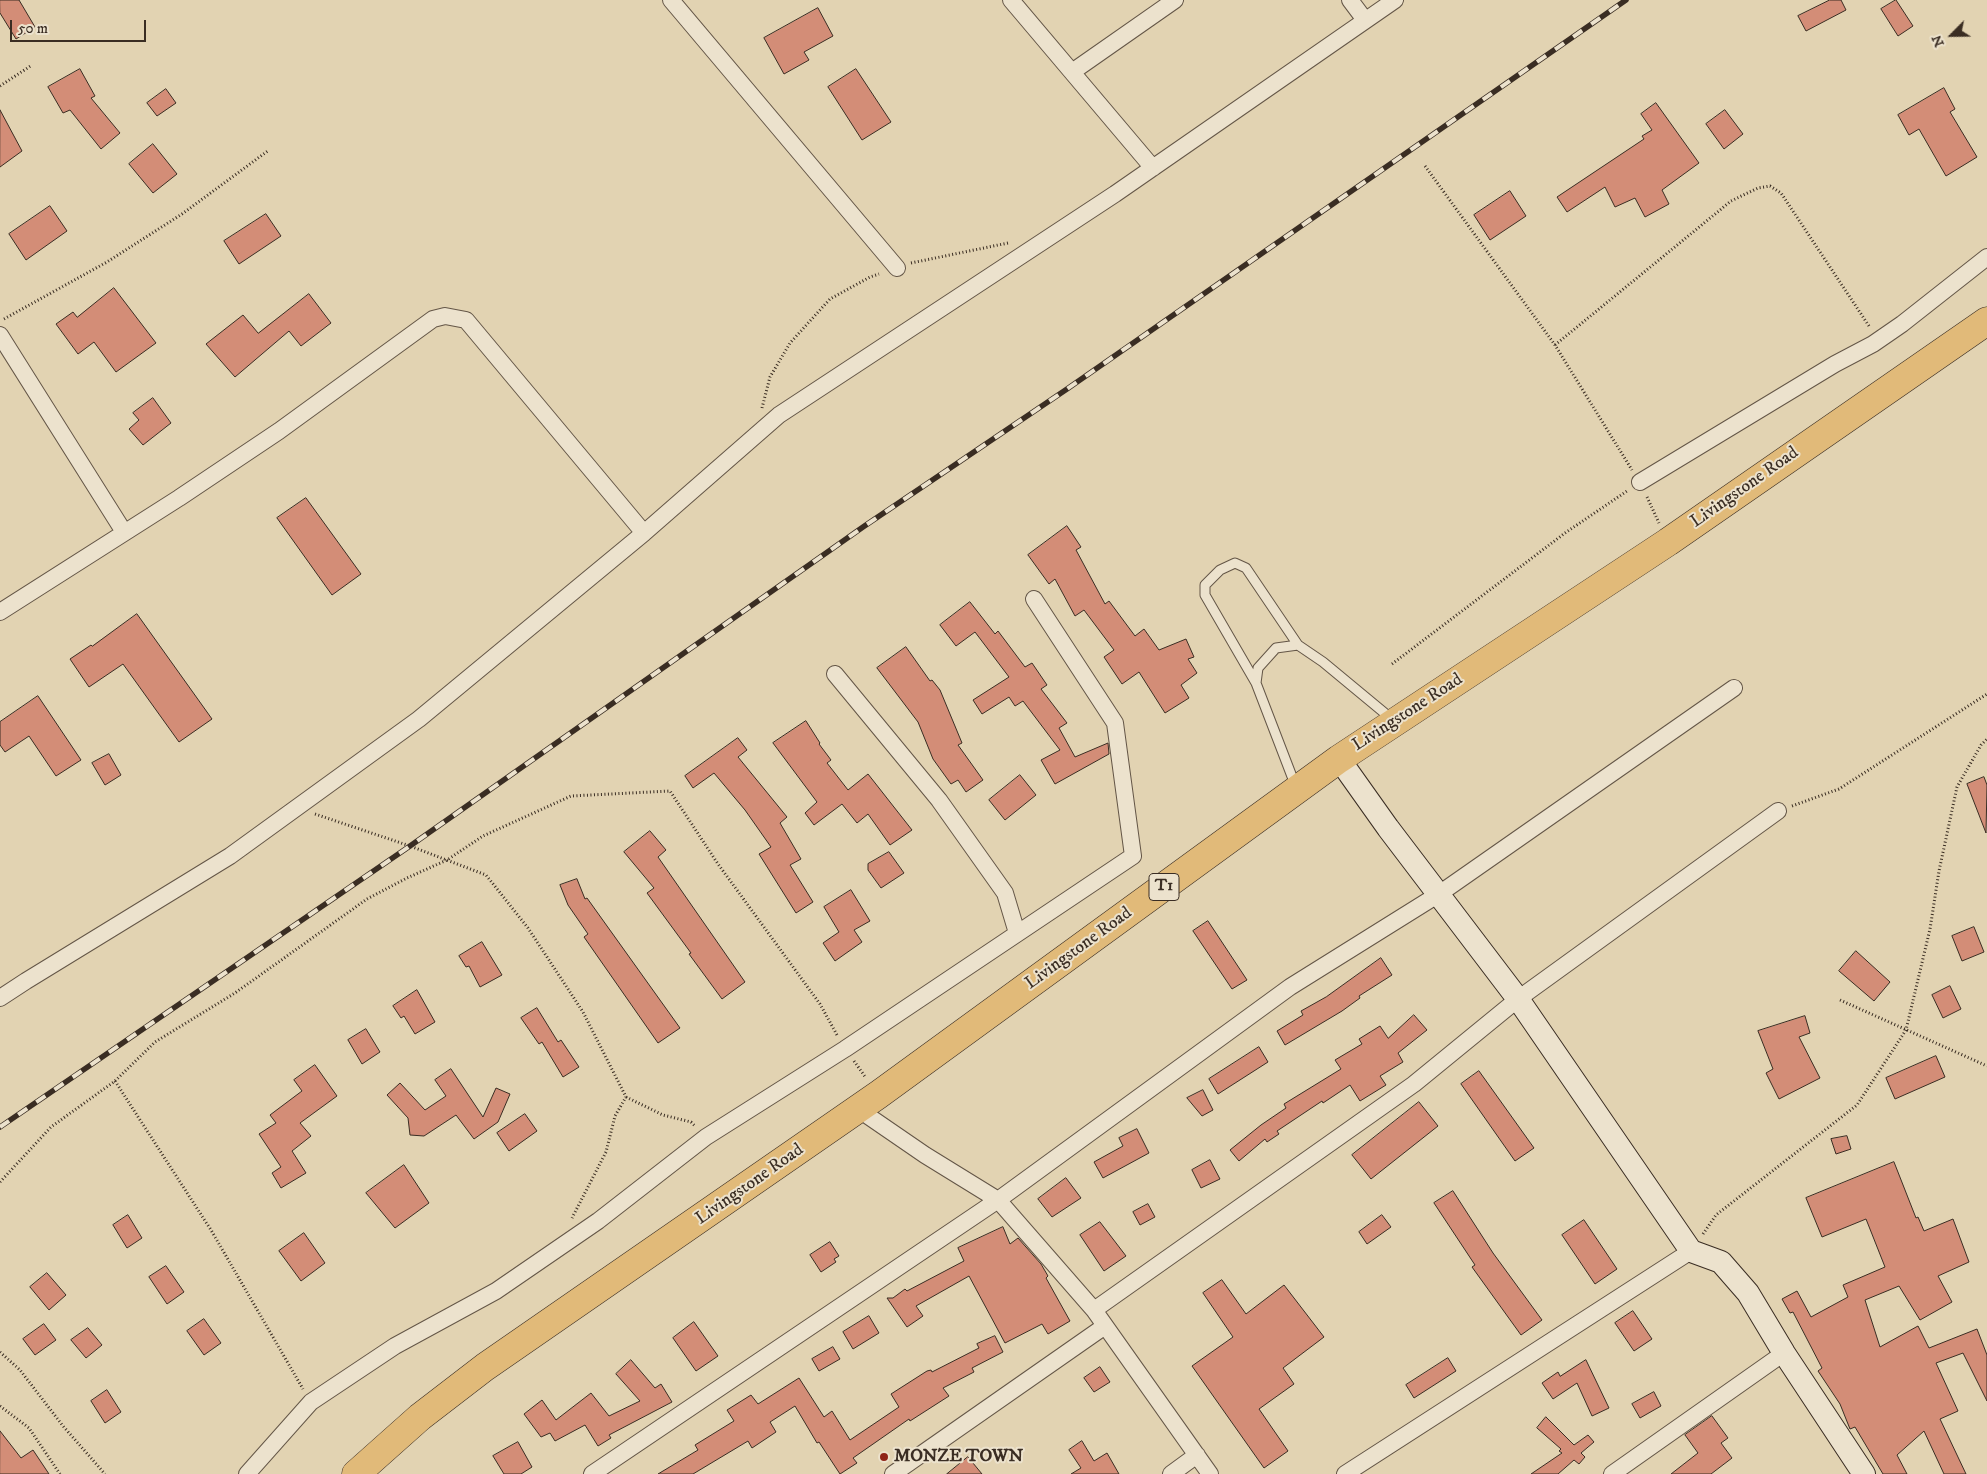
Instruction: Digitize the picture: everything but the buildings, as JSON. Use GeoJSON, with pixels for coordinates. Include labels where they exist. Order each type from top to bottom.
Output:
{"type":"FeatureCollection","features":[{"type":"Feature","properties":{"kind":"highway","name":"Livingstone Road"},"geometry":{"type":"LineString","coordinates":[[357,1474],[420,1418],[485,1367],[868,1102],[1339,759],[1668,542],[1987,321]]}},
{"type":"Feature","properties":{"kind":"street"},"geometry":{"type":"LineString","coordinates":[[671,0],[898,268]]}},
{"type":"Feature","properties":{"kind":"street"},"geometry":{"type":"LineString","coordinates":[[1011,0],[1153,168]]}},
{"type":"Feature","properties":{"kind":"street"},"geometry":{"type":"LineString","coordinates":[[1072,72],[1175,0]]}},
{"type":"Feature","properties":{"kind":"street"},"geometry":{"type":"LineString","coordinates":[[1350,0],[1366,20]]}},
{"type":"Feature","properties":{"kind":"street"},"geometry":{"type":"LineString","coordinates":[[0,998],[230,856],[419,719],[644,533],[780,415],[1153,168],[1395,0]]}},
{"type":"Feature","properties":{"kind":"street"},"geometry":{"type":"LineString","coordinates":[[1640,482],[1776,399],[1879,340],[1931,302],[1987,257]]}},
{"type":"Feature","properties":{"kind":"street"},"geometry":{"type":"LineString","coordinates":[[0,612],[279,431],[433,319],[445,316],[466,320],[644,533]]}},
{"type":"Feature","properties":{"kind":"street"},"geometry":{"type":"LineString","coordinates":[[0,335],[124,532]]}},
{"type":"Feature","properties":{"kind":"street"},"geometry":{"type":"LineString","coordinates":[[247,1474],[311,1402],[395,1346],[496,1291],[621,1204],[706,1137],[845,1049],[1133,856],[1115,723],[1034,599]]}},
{"type":"Feature","properties":{"kind":"street"},"geometry":{"type":"LineString","coordinates":[[835,674],[939,800],[1000,886],[1005,894],[1017,933]]}},
{"type":"Feature","properties":{"kind":"street"},"geometry":{"type":"LineString","coordinates":[[592,1474],[998,1200],[1290,987],[1439,894],[1734,688]]}},
{"type":"Feature","properties":{"kind":"street"},"geometry":{"type":"LineString","coordinates":[[1339,759],[1388,828],[1518,999],[1691,1251],[1721,1262],[1748,1292],[1784,1353],[1862,1473]]}},
{"type":"Feature","properties":{"kind":"street"},"geometry":{"type":"LineString","coordinates":[[1094,1310],[1414,1084],[1518,999],[1778,811]]}},
{"type":"Feature","properties":{"kind":"street"},"geometry":{"type":"LineString","coordinates":[[868,1102],[917,1150],[998,1200],[1094,1310],[1210,1474]]}},
{"type":"Feature","properties":{"kind":"street"},"geometry":{"type":"LineString","coordinates":[[1345,1474],[1691,1251]]}},
{"type":"Feature","properties":{"kind":"street"},"geometry":{"type":"LineString","coordinates":[[893,1474],[1105,1326]]}},
{"type":"Feature","properties":{"kind":"street"},"geometry":{"type":"LineString","coordinates":[[1612,1474],[1784,1353]]}},
{"type":"Feature","properties":{"kind":"street"},"geometry":{"type":"LineString","coordinates":[[1171,1474],[1197,1455]]}},
{"type":"Feature","properties":{"kind":"lane"},"geometry":{"type":"LineString","coordinates":[[1297,789],[1256,683],[1205,595],[1205,585],[1220,570],[1235,563],[1246,568],[1298,645],[1323,662],[1396,722]]}},
{"type":"Feature","properties":{"kind":"lane"},"geometry":{"type":"LineString","coordinates":[[1256,683],[1258,668],[1276,648],[1298,645]]}},
{"type":"Feature","properties":{"kind":"path"},"geometry":{"type":"LineString","coordinates":[[0,86],[32,65]]}},
{"type":"Feature","properties":{"kind":"path"},"geometry":{"type":"LineString","coordinates":[[0,321],[107,262],[182,214],[269,150]]}},
{"type":"Feature","properties":{"kind":"path"},"geometry":{"type":"LineString","coordinates":[[1425,166],[1555,345],[1640,482],[1668,542]]}},
{"type":"Feature","properties":{"kind":"path"},"geometry":{"type":"LineString","coordinates":[[1555,345],[1731,200],[1758,188],[1770,186],[1781,193],[1865,322],[1879,340]]}},
{"type":"Feature","properties":{"kind":"path"},"geometry":{"type":"LineString","coordinates":[[754,438],[770,378],[790,343],[830,300],[870,277],[898,268],[996,244],[1013,242]]}},
{"type":"Feature","properties":{"kind":"path"},"geometry":{"type":"LineString","coordinates":[[1392,664],[1564,533],[1640,482]]}},
{"type":"Feature","properties":{"kind":"path"},"geometry":{"type":"LineString","coordinates":[[1778,811],[1839,789],[1987,694]]}},
{"type":"Feature","properties":{"kind":"path"},"geometry":{"type":"LineString","coordinates":[[1691,1251],[1716,1215],[1857,1106],[1906,1030],[1930,929],[1939,870],[1957,787],[1980,745],[1987,739]]}},
{"type":"Feature","properties":{"kind":"path"},"geometry":{"type":"LineString","coordinates":[[0,1182],[51,1127],[115,1080],[155,1042],[236,994],[367,899],[447,860],[483,836],[571,796],[670,791],[718,864],[820,1004],[845,1049],[868,1102]]}},
{"type":"Feature","properties":{"kind":"path"},"geometry":{"type":"LineString","coordinates":[[296,808],[410,846],[486,875],[528,928],[583,1012],[626,1097],[663,1115],[691,1122],[706,1137]]}},
{"type":"Feature","properties":{"kind":"path"},"geometry":{"type":"LineString","coordinates":[[1840,1000],[1987,1066]]}},
{"type":"Feature","properties":{"kind":"path"},"geometry":{"type":"LineString","coordinates":[[115,1080],[211,1230],[311,1402]]}},
{"type":"Feature","properties":{"kind":"path"},"geometry":{"type":"LineString","coordinates":[[558,1248],[606,1152],[615,1116],[626,1097]]}},
{"type":"Feature","properties":{"kind":"path"},"geometry":{"type":"LineString","coordinates":[[0,1352],[20,1370],[63,1426],[105,1474]]}},
{"type":"Feature","properties":{"kind":"path"},"geometry":{"type":"LineString","coordinates":[[0,1406],[29,1428],[60,1474]]}},
{"type":"Feature","properties":{"kind":"railway"},"geometry":{"type":"LineString","coordinates":[[0,1127],[410,846],[863,527],[1067,389],[1626,0]]}},
{"type":"Feature","properties":{"kind":"place","name":"MONZE TOWN"},"geometry":{"type":"Point","coordinates":[884,1457]}}]}
